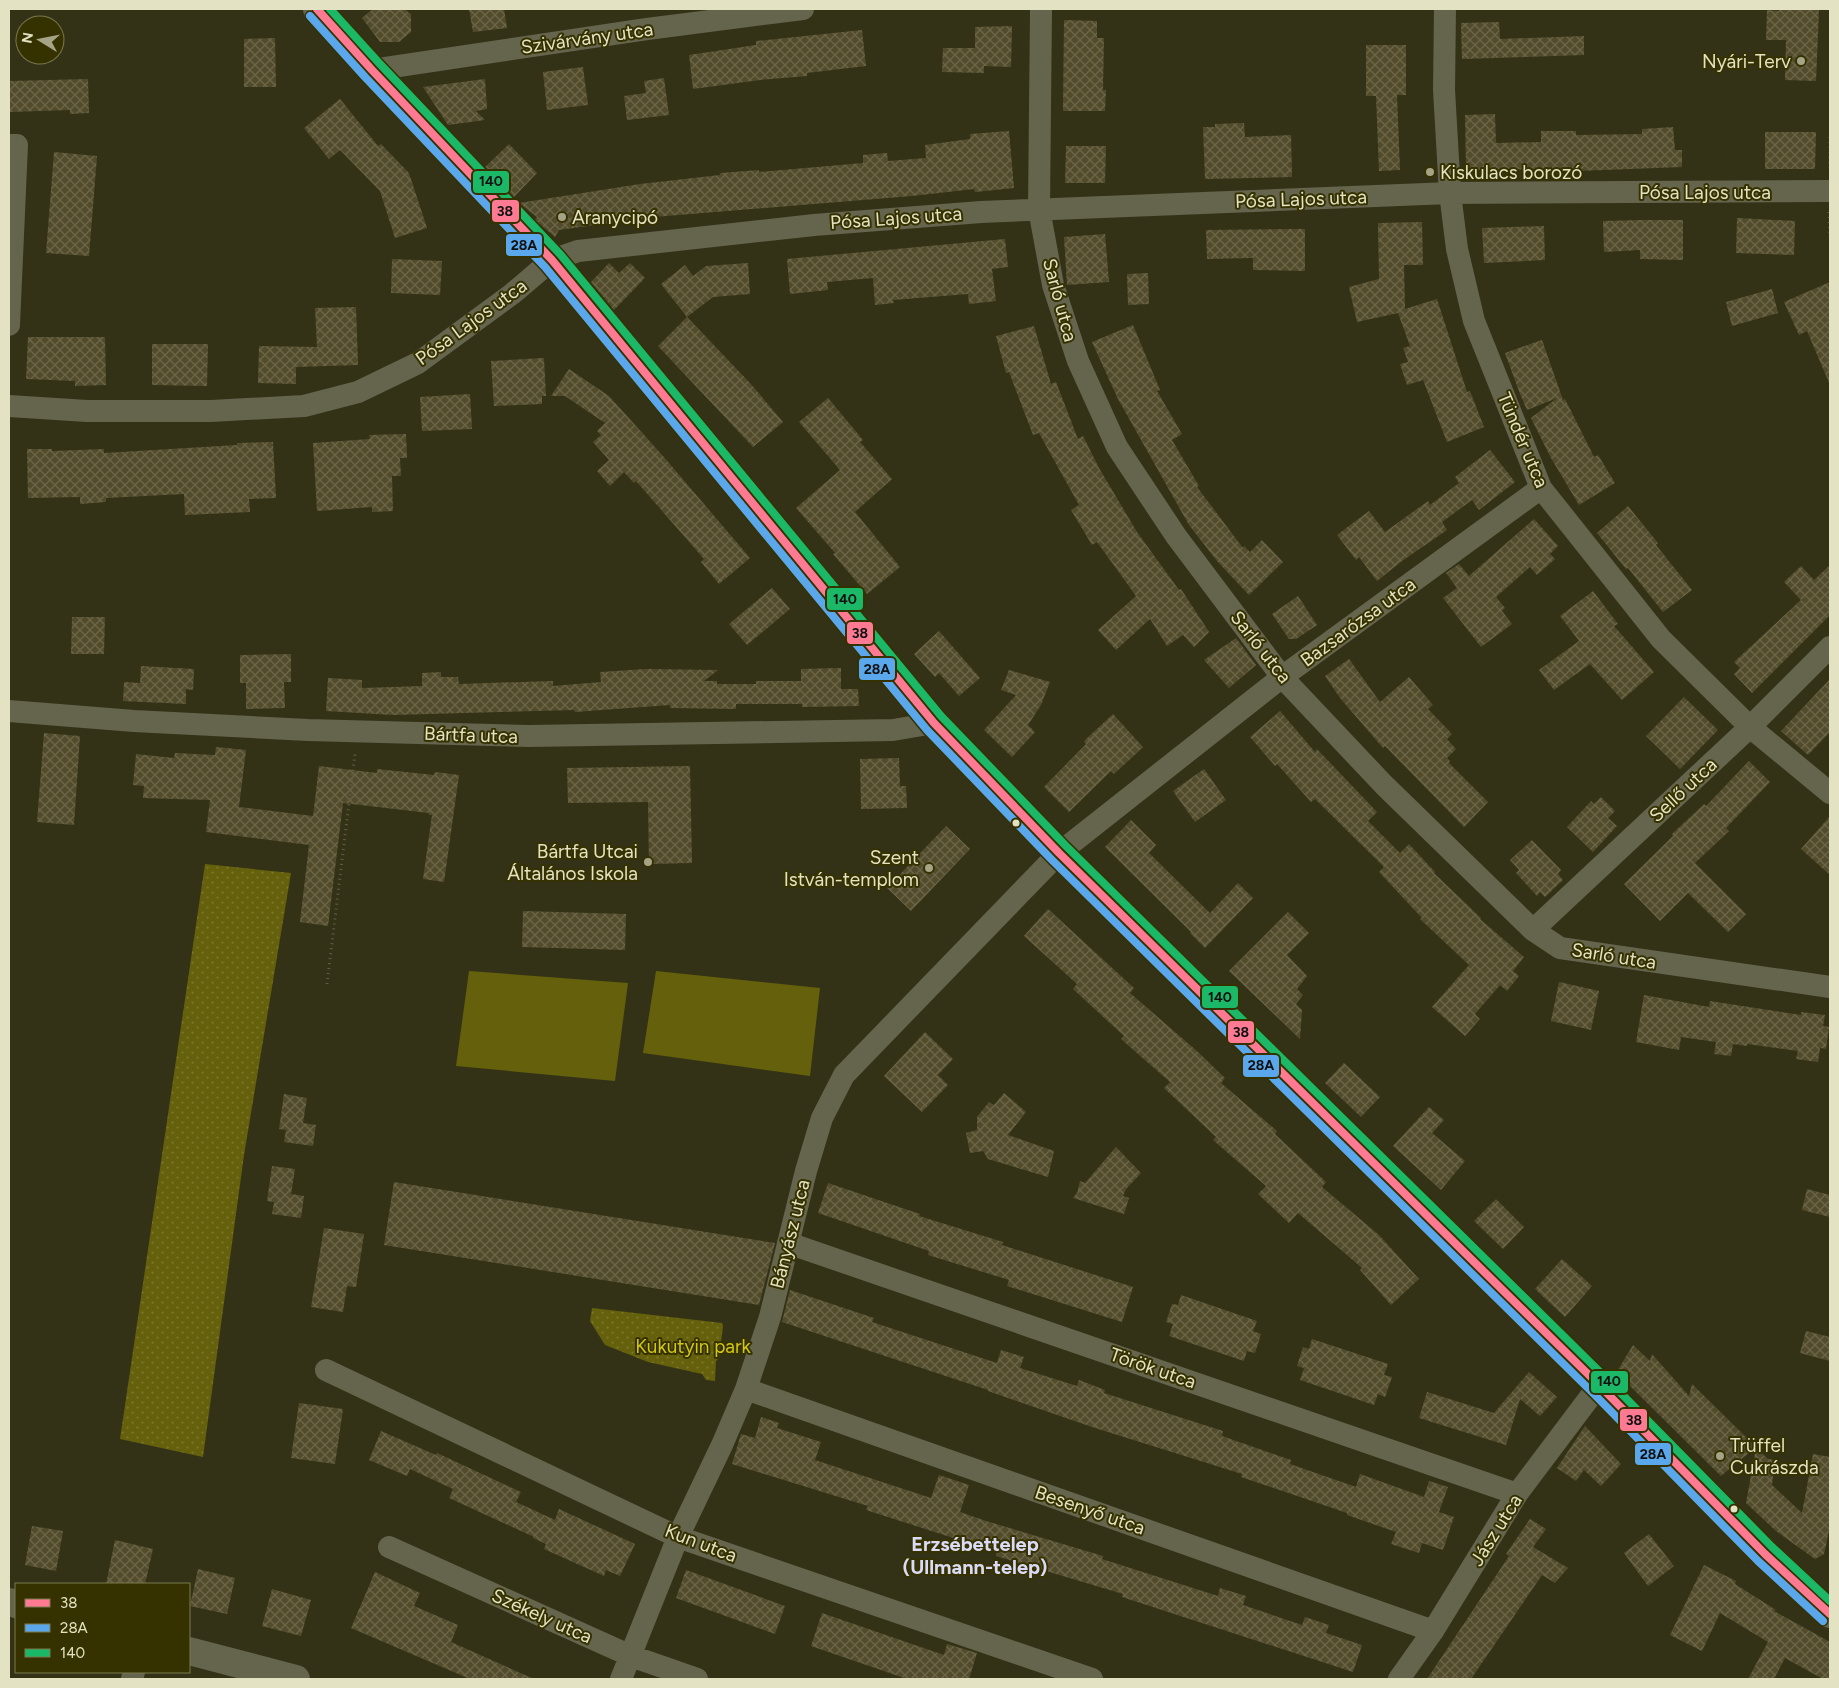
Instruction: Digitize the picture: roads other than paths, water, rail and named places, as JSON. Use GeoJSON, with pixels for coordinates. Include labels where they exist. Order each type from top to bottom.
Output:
{"type":"FeatureCollection","features":[{"type":"Feature","properties":{"kind":"street"},"geometry":{"type":"LineString","coordinates":[[318,9],[372,70],[552,260],[934,723],[1060,853],[1599,1385],[1765,1554],[1829,1605]]}},
{"type":"Feature","properties":{"kind":"street","name":"Szivárvány utca"},"geometry":{"type":"LineString","coordinates":[[372,70],[803,9]]}},
{"type":"Feature","properties":{"kind":"street","name":"Sarló utca"},"geometry":{"type":"LineString","coordinates":[[1041,9],[1039,209],[1053,285],[1078,361],[1116,447],[1176,536],[1282,677],[1384,785],[1533,930],[1560,948],[1830,987]]}},
{"type":"Feature","properties":{"kind":"street","name":"Tündér utca"},"geometry":{"type":"LineString","coordinates":[[1445,9],[1444,90],[1450,193],[1457,249],[1474,321],[1541,488],[1661,639],[1750,727],[1830,793]]}},
{"type":"Feature","properties":{"kind":"street"},"geometry":{"type":"LineString","coordinates":[[9,145],[17,145],[9,325]]}},
{"type":"Feature","properties":{"kind":"street","name":"Pósa Lajos utca"},"geometry":{"type":"LineString","coordinates":[[9,406],[87,410],[211,412],[304,406],[358,392],[418,363],[512,294],[552,260],[578,250],[814,225],[1039,209],[1450,193],[1830,191]]}},
{"type":"Feature","properties":{"kind":"street","name":"Bazsarózsa utca"},"geometry":{"type":"LineString","coordinates":[[1060,853],[1282,677],[1541,488]]}},
{"type":"Feature","properties":{"kind":"street","name":"Sellő utca"},"geometry":{"type":"LineString","coordinates":[[1533,930],[1750,727],[1830,646]]}},
{"type":"Feature","properties":{"kind":"street","name":"Bártfa utca"},"geometry":{"type":"LineString","coordinates":[[9,711],[134,721],[358,732],[529,736],[892,730],[934,723]]}},
{"type":"Feature","properties":{"kind":"street","name":"Bányász utca"},"geometry":{"type":"LineString","coordinates":[[620,1679],[631,1656],[678,1536],[722,1445],[746,1389],[770,1317],[806,1171],[822,1118],[844,1075],[1060,853]]}},
{"type":"Feature","properties":{"kind":"street","name":"Török utca"},"geometry":{"type":"LineString","coordinates":[[788,1243],[1517,1494]]}},
{"type":"Feature","properties":{"kind":"street","name":"Kun utca"},"geometry":{"type":"LineString","coordinates":[[326,1370],[678,1536],[1092,1679]]}},
{"type":"Feature","properties":{"kind":"street","name":"Jász utca"},"geometry":{"type":"LineString","coordinates":[[1399,1679],[1433,1631],[1517,1494],[1599,1385]]}},
{"type":"Feature","properties":{"kind":"street","name":"Besenyő utca"},"geometry":{"type":"LineString","coordinates":[[746,1389],[1433,1631]]}},
{"type":"Feature","properties":{"kind":"street","name":"Székely utca"},"geometry":{"type":"LineString","coordinates":[[389,1547],[631,1656],[697,1679]]}},
{"type":"Feature","properties":{"kind":"street"},"geometry":{"type":"LineString","coordinates":[[190,1650],[296,1679]]}},
{"type":"Feature","properties":{"kind":"place","name":"Nyári-Terv"},"geometry":{"type":"Point","coordinates":[1801,61]}},
{"type":"Feature","properties":{"kind":"place","name":"Kiskulacs borozó"},"geometry":{"type":"Point","coordinates":[1430,172]}},
{"type":"Feature","properties":{"kind":"place","name":"Aranycipó"},"geometry":{"type":"Point","coordinates":[562,217]}},
{"type":"Feature","properties":{"kind":"place","name":"Bártfa Utcai Általános Iskola"},"geometry":{"type":"Point","coordinates":[648,862]}},
{"type":"Feature","properties":{"kind":"place","name":"Szent István-templom"},"geometry":{"type":"Point","coordinates":[929,868]}},
{"type":"Feature","properties":{"kind":"place","name":"Trüffel Cukrászda"},"geometry":{"type":"Point","coordinates":[1720,1456]}},
{"type":"Feature","properties":{"kind":"district","name":"Erzsébettelep (Ullmann-telep)"},"geometry":{"type":"Point","coordinates":[975,1556]}},
{"type":"Feature","properties":{"kind":"park label","name":"Kukutyin park"},"geometry":{"type":"Point","coordinates":[693,1346]}}]}
